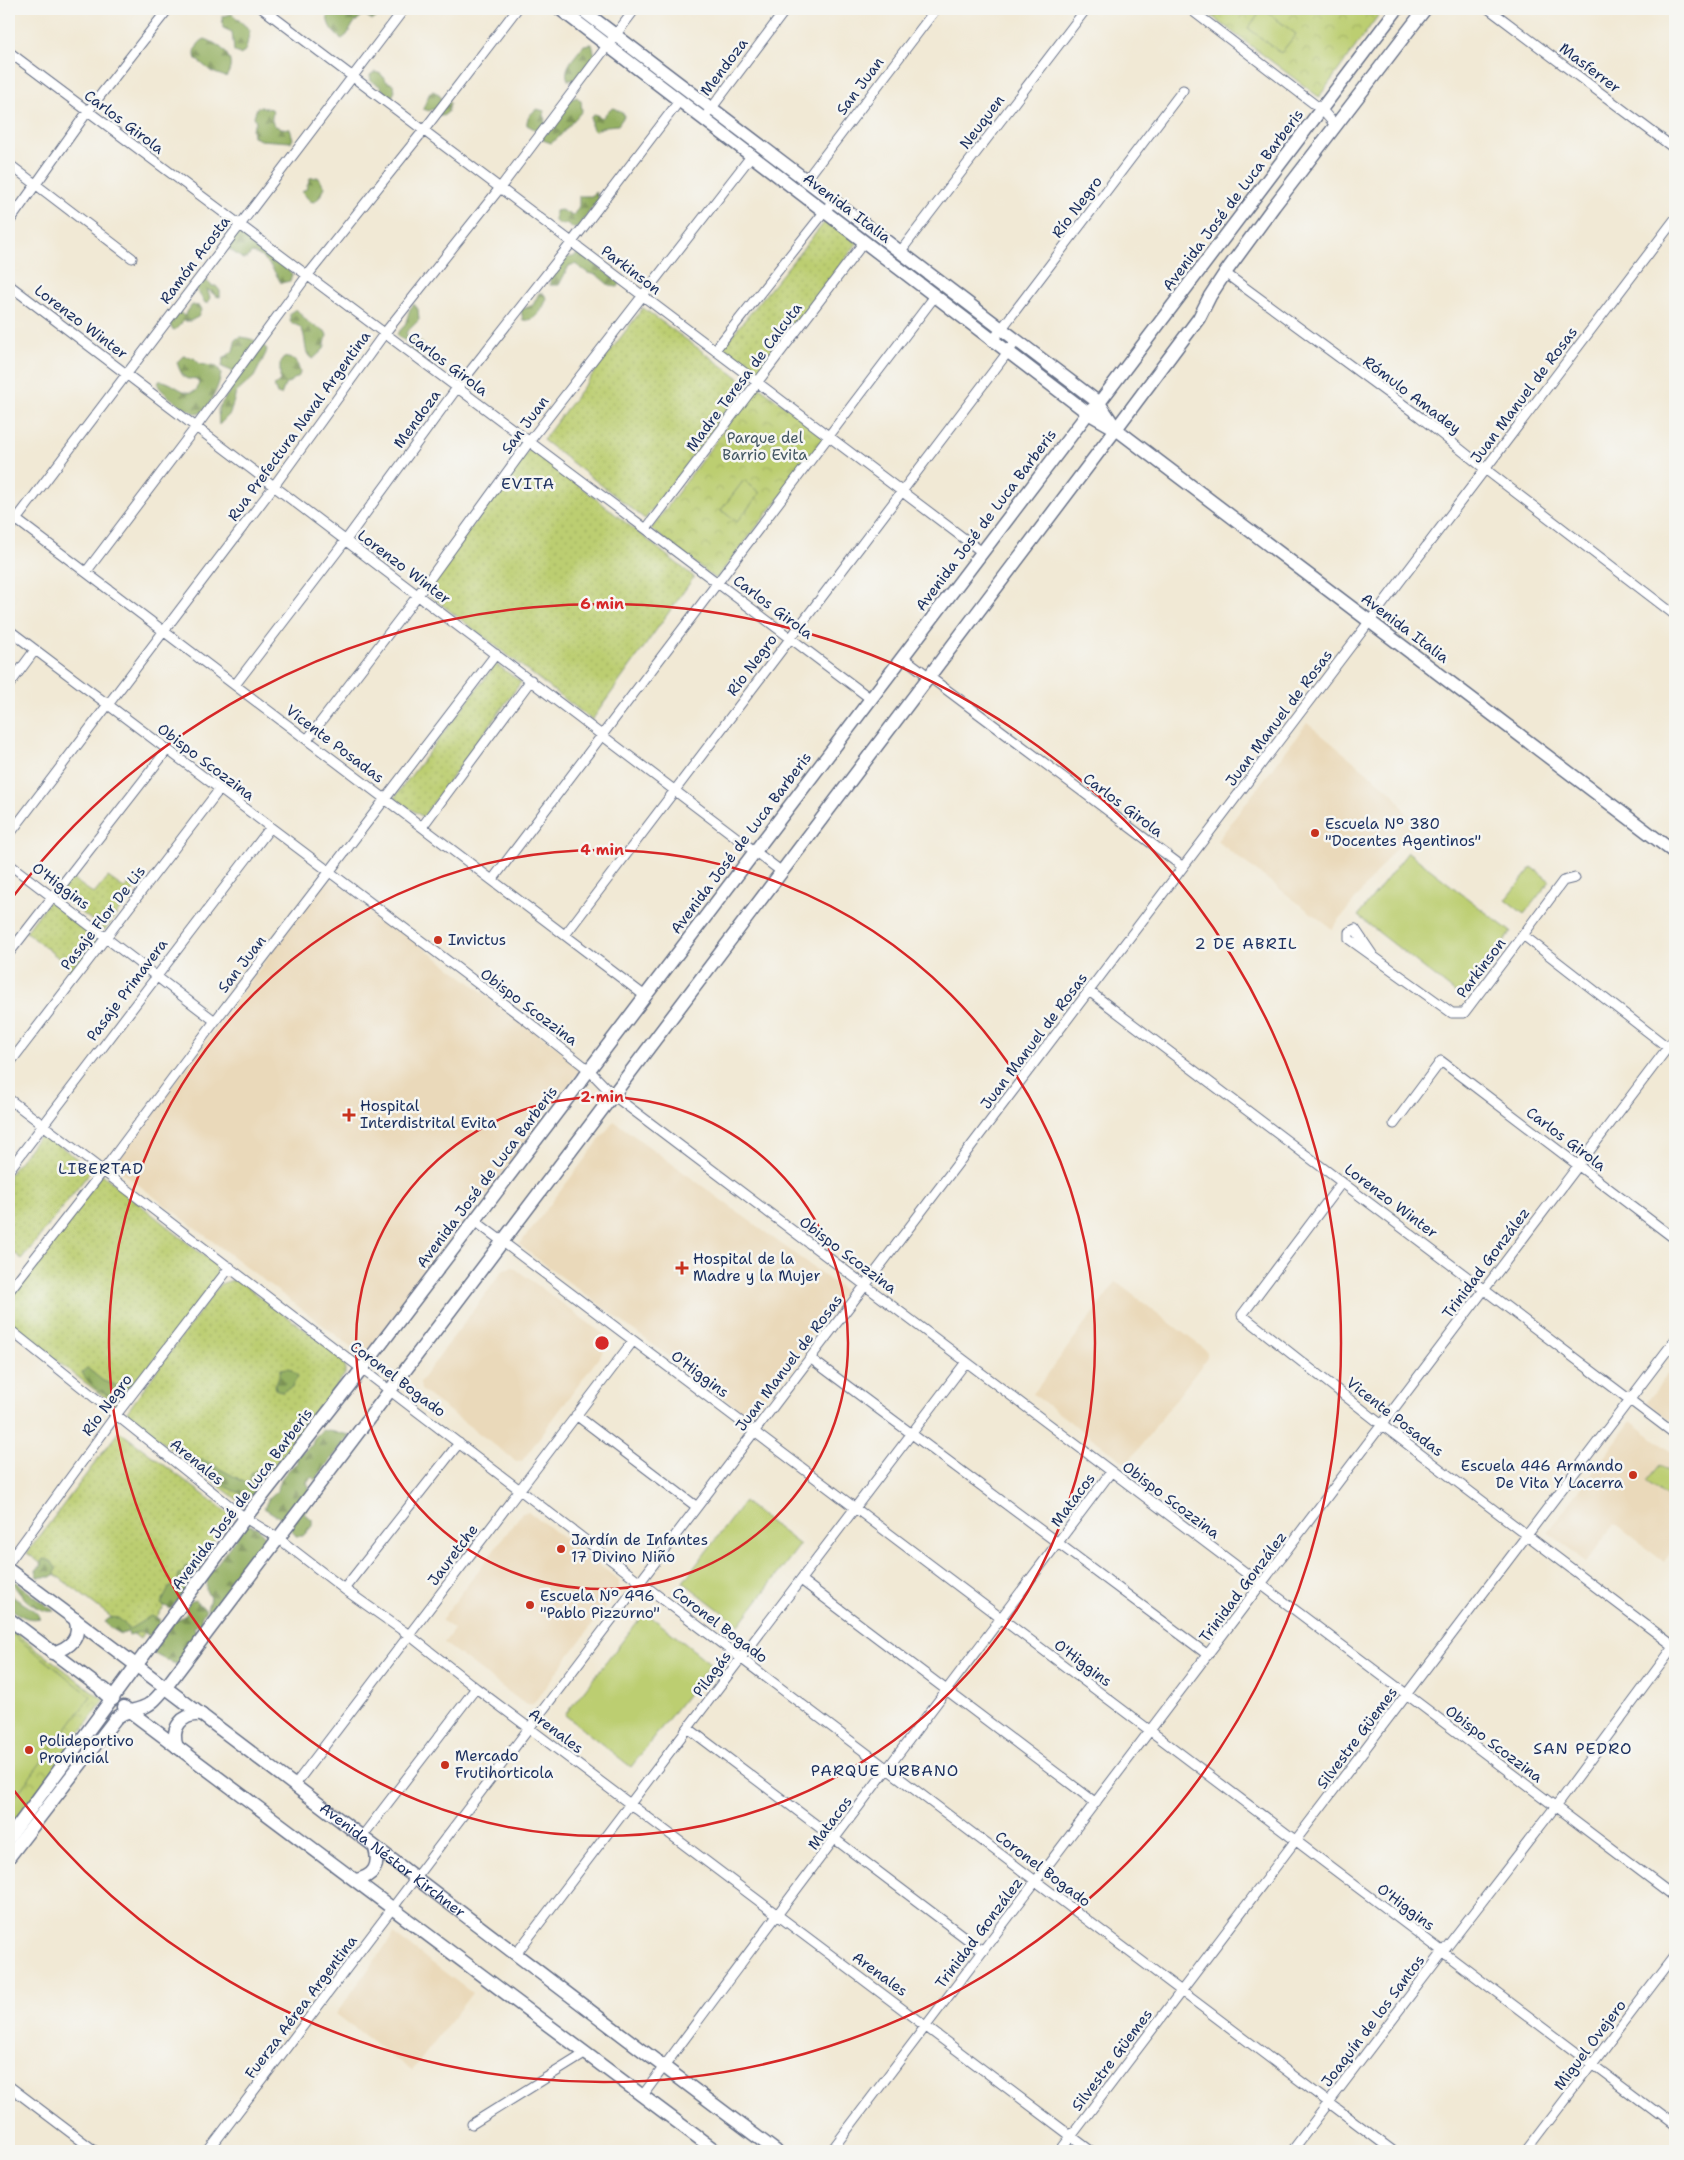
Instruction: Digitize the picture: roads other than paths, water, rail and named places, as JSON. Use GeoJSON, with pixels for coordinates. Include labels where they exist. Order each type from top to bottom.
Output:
{"type":"FeatureCollection","features":[{"type":"Feature","properties":{"kind":"main road","name":"Avenida Italia"},"geometry":{"type":"LineString","coordinates":[[560,9],[611,40],[711,108],[1099,403],[1116,429]]}},
{"type":"Feature","properties":{"kind":"main road","name":"Avenida Italia"},"geometry":{"type":"LineString","coordinates":[[581,9],[611,40],[704,119],[1088,413],[1116,429],[1675,853]]}},
{"type":"Feature","properties":{"kind":"main road"},"geometry":{"type":"LineString","coordinates":[[9,1857],[116,1718],[127,1710],[142,1708],[156,1699],[166,1687],[1116,429],[1199,318],[1225,273],[1425,9]]}},
{"type":"Feature","properties":{"kind":"main road","name":"Avenida José de Luca Barberis"},"geometry":{"type":"LineString","coordinates":[[9,1838],[108,1694],[137,1666],[245,1518],[475,1221],[1088,413],[1099,403],[1322,110],[1394,10]]}},
{"type":"Feature","properties":{"kind":"main road","name":"Avenida Néstor Kirchner"},"geometry":{"type":"LineString","coordinates":[[9,1570],[166,1687],[361,1838],[776,2151]]}},
{"type":"Feature","properties":{"kind":"main road"},"geometry":{"type":"LineString","coordinates":[[9,1619],[127,1710],[394,1908],[716,2151]]}},
{"type":"Feature","properties":{"kind":"main road"},"geometry":{"type":"LineString","coordinates":[[52,1653],[64,1649],[73,1643],[78,1630],[75,1619]]}},
{"type":"Feature","properties":{"kind":"main road"},"geometry":{"type":"LineString","coordinates":[[177,1747],[174,1738],[175,1728],[182,1719],[192,1714],[202,1715]]}},
{"type":"Feature","properties":{"kind":"main road"},"geometry":{"type":"LineString","coordinates":[[356,1880],[373,1874],[378,1858],[375,1848]]}},
{"type":"Feature","properties":{"kind":"street"},"geometry":{"type":"LineString","coordinates":[[9,222],[88,111],[168,9]]}},
{"type":"Feature","properties":{"kind":"street","name":"Parkinson"},"geometry":{"type":"LineString","coordinates":[[263,9],[982,552]]}},
{"type":"Feature","properties":{"kind":"street","name":"Ramón Acosta"},"geometry":{"type":"LineString","coordinates":[[9,529],[12,517],[126,374],[404,9]]}},
{"type":"Feature","properties":{"kind":"street"},"geometry":{"type":"LineString","coordinates":[[86,572],[196,428],[307,276],[424,130],[517,9]]}},
{"type":"Feature","properties":{"kind":"street","name":"Rua Prefectura Naval Argentina"},"geometry":{"type":"LineString","coordinates":[[9,836],[274,486],[384,334],[500,188],[635,9]]}},
{"type":"Feature","properties":{"kind":"street","name":"Mendoza"},"geometry":{"type":"LineString","coordinates":[[704,119],[786,9]]}},
{"type":"Feature","properties":{"kind":"street","name":"San Juan"},"geometry":{"type":"LineString","coordinates":[[806,180],[936,9]]}},
{"type":"Feature","properties":{"kind":"street","name":"Neuquen"},"geometry":{"type":"LineString","coordinates":[[900,252],[1086,9]]}},
{"type":"Feature","properties":{"kind":"street"},"geometry":{"type":"LineString","coordinates":[[1190,9],[1322,110],[1336,126]]}},
{"type":"Feature","properties":{"kind":"street","name":"Masferrer"},"geometry":{"type":"LineString","coordinates":[[1489,9],[1675,150]]}},
{"type":"Feature","properties":{"kind":"street","name":"Carlos Girola"},"geometry":{"type":"LineString","coordinates":[[9,52],[871,699]]}},
{"type":"Feature","properties":{"kind":"street","name":"Río Negro"},"geometry":{"type":"LineString","coordinates":[[993,340],[1183,90]]}},
{"type":"Feature","properties":{"kind":"street","name":"Mendoza"},"geometry":{"type":"LineString","coordinates":[[236,685],[346,540],[457,388],[572,242],[680,100]]}},
{"type":"Feature","properties":{"kind":"street","name":"San Juan"},"geometry":{"type":"LineString","coordinates":[[307,740],[418,595],[529,442],[752,155]]}},
{"type":"Feature","properties":{"kind":"street"},"geometry":{"type":"LineString","coordinates":[[9,164],[132,258]]}},
{"type":"Feature","properties":{"kind":"street"},"geometry":{"type":"LineString","coordinates":[[715,350],[833,201]]}},
{"type":"Feature","properties":{"kind":"street","name":"Juan Manuel de Rosas"},"geometry":{"type":"LineString","coordinates":[[415,1879],[1675,219]]}},
{"type":"Feature","properties":{"kind":"street","name":"Madre Teresa de Calcuta"},"geometry":{"type":"LineString","coordinates":[[646,529],[864,242]]}},
{"type":"Feature","properties":{"kind":"street","name":"Rómulo Amadey"},"geometry":{"type":"LineString","coordinates":[[1225,273],[1420,417],[1675,615]]}},
{"type":"Feature","properties":{"kind":"street","name":"Lorenzo Winter"},"geometry":{"type":"LineString","coordinates":[[9,285],[603,734],[782,872]]}},
{"type":"Feature","properties":{"kind":"street"},"geometry":{"type":"LineString","coordinates":[[493,879],[935,296]]}},
{"type":"Feature","properties":{"kind":"street","name":"Río Negro"},"geometry":{"type":"LineString","coordinates":[[565,935],[1017,340]]}},
{"type":"Feature","properties":{"kind":"street","name":"Vicente Posadas"},"geometry":{"type":"LineString","coordinates":[[12,517],[493,879],[645,996]]}},
{"type":"Feature","properties":{"kind":"street","name":"Obispo Scozzina"},"geometry":{"type":"LineString","coordinates":[[9,630],[589,1070],[613,1095],[1675,1897]]}},
{"type":"Feature","properties":{"kind":"street"},"geometry":{"type":"LineString","coordinates":[[9,684],[35,650]]}},
{"type":"Feature","properties":{"kind":"street","name":"San Juan"},"geometry":{"type":"LineString","coordinates":[[9,1290],[103,1171],[215,1020],[496,654]]}},
{"type":"Feature","properties":{"kind":"street","name":"Carlos Girola"},"geometry":{"type":"LineString","coordinates":[[903,657],[1183,867]]}},
{"type":"Feature","properties":{"kind":"street"},"geometry":{"type":"LineString","coordinates":[[422,827],[531,680]]}},
{"type":"Feature","properties":{"kind":"street"},"geometry":{"type":"LineString","coordinates":[[9,953],[167,750]]}},
{"type":"Feature","properties":{"kind":"street","name":"Pasaje Flor De Lis"},"geometry":{"type":"LineString","coordinates":[[9,1064],[219,790]]}},
{"type":"Feature","properties":{"kind":"street","name":"Pasaje Primavera"},"geometry":{"type":"LineString","coordinates":[[9,1170],[42,1124],[270,828]]}},
{"type":"Feature","properties":{"kind":"street","name":"O'Higgins"},"geometry":{"type":"LineString","coordinates":[[9,864],[215,1020]]}},
{"type":"Feature","properties":{"kind":"street"},"geometry":{"type":"LineString","coordinates":[[1523,935],[1563,881],[1575,878]]}},
{"type":"Feature","properties":{"kind":"street","name":"Parkinson"},"geometry":{"type":"LineString","coordinates":[[1374,957],[1452,1013],[1464,1013],[1523,935],[1672,1050]]}},
{"type":"Feature","properties":{"kind":"street","name":"Lorenzo Winter"},"geometry":{"type":"LineString","coordinates":[[1089,991],[1675,1434]]}},
{"type":"Feature","properties":{"kind":"street","name":"Trinidad González"},"geometry":{"type":"LineString","coordinates":[[831,2151],[1261,1585],[1483,1289],[1578,1165],[1672,1050],[1675,1038]]}},
{"type":"Feature","properties":{"kind":"street","name":"Carlos Girola"},"geometry":{"type":"LineString","coordinates":[[1394,1124],[1441,1061],[1675,1239]]}},
{"type":"Feature","properties":{"kind":"street","name":"Coronel Bogado"},"geometry":{"type":"LineString","coordinates":[[9,1099],[640,1582],[1393,2151]]}},
{"type":"Feature","properties":{"kind":"street","name":"Vicente Posadas"},"geometry":{"type":"LineString","coordinates":[[1342,1182],[1242,1315],[1382,1425],[1675,1646]]}},
{"type":"Feature","properties":{"kind":"street","name":"O'Higgins"},"geometry":{"type":"LineString","coordinates":[[475,1221],[1675,2127]]}},
{"type":"Feature","properties":{"kind":"street","name":"Río Negro"},"geometry":{"type":"LineString","coordinates":[[9,1562],[116,1415],[230,1267]]}},
{"type":"Feature","properties":{"kind":"street","name":"Arenales"},"geometry":{"type":"LineString","coordinates":[[9,1329],[245,1518],[278,1538],[344,1589],[409,1635],[776,1915],[1091,2151]]}},
{"type":"Feature","properties":{"kind":"street","name":"Silvestre Güemes"},"geometry":{"type":"LineString","coordinates":[[1060,2151],[1675,1340]]}},
{"type":"Feature","properties":{"kind":"street","name":"Jauretche"},"geometry":{"type":"LineString","coordinates":[[294,1786],[633,1341]]}},
{"type":"Feature","properties":{"kind":"street"},"geometry":{"type":"LineString","coordinates":[[810,1358],[1208,1655]]}},
{"type":"Feature","properties":{"kind":"street","name":"Pilagás"},"geometry":{"type":"LineString","coordinates":[[516,1954],[966,1362]]}},
{"type":"Feature","properties":{"kind":"street"},"geometry":{"type":"LineString","coordinates":[[576,1415],[697,1506]]}},
{"type":"Feature","properties":{"kind":"street"},"geometry":{"type":"LineString","coordinates":[[344,1589],[459,1443]]}},
{"type":"Feature","properties":{"kind":"street","name":"Matacos"},"geometry":{"type":"LineString","coordinates":[[643,2095],[776,1915],[836,1839],[1112,1472]]}},
{"type":"Feature","properties":{"kind":"street"},"geometry":{"type":"LineString","coordinates":[[801,1580],[1096,1803]]}},
{"type":"Feature","properties":{"kind":"street","name":"Joaquín de los Santos"},"geometry":{"type":"LineString","coordinates":[[1292,2151],[1555,1807],[1675,1646]]}},
{"type":"Feature","properties":{"kind":"street"},"geometry":{"type":"LineString","coordinates":[[361,1838],[476,1688]]}},
{"type":"Feature","properties":{"kind":"street"},"geometry":{"type":"LineString","coordinates":[[688,1728],[983,1951]]}},
{"type":"Feature","properties":{"kind":"street","name":"Fuerza Aérea Argentina"},"geometry":{"type":"LineString","coordinates":[[208,2151],[415,1879]]}},
{"type":"Feature","properties":{"kind":"street","name":"Miguel Ovejero"},"geometry":{"type":"LineString","coordinates":[[1526,2151],[1675,1954]]}},
{"type":"Feature","properties":{"kind":"street"},"geometry":{"type":"LineString","coordinates":[[472,2124],[586,2053]]}},
{"type":"Feature","properties":{"kind":"street"},"geometry":{"type":"LineString","coordinates":[[9,2086],[95,2151]]}},
{"type":"Feature","properties":{"kind":"place","name":"Escuela N° 380 \"Docentes Agentinos\""},"geometry":{"type":"Point","coordinates":[1315,833]}},
{"type":"Feature","properties":{"kind":"place","name":"Invictus"},"geometry":{"type":"Point","coordinates":[438,940]}},
{"type":"Feature","properties":{"kind":"place","name":"Hospital Interdistrital Evita"},"geometry":{"type":"Point","coordinates":[349,1115]}},
{"type":"Feature","properties":{"kind":"place","name":"Hospital de la Madre y la Mujer"},"geometry":{"type":"Point","coordinates":[682,1268]}},
{"type":"Feature","properties":{"kind":"place","name":"Escuela 446 Armando De Vita Y Lacerra"},"geometry":{"type":"Point","coordinates":[1633,1475]}},
{"type":"Feature","properties":{"kind":"place","name":"Jardín de Infantes 17 Divino Niño"},"geometry":{"type":"Point","coordinates":[561,1549]}},
{"type":"Feature","properties":{"kind":"place","name":"Escuela N° 496 \"Pablo Pizzurno\""},"geometry":{"type":"Point","coordinates":[530,1605]}},
{"type":"Feature","properties":{"kind":"place","name":"Polideportivo Provincial"},"geometry":{"type":"Point","coordinates":[29,1750]}},
{"type":"Feature","properties":{"kind":"place","name":"Mercado Frutihorticola"},"geometry":{"type":"Point","coordinates":[445,1765]}},
{"type":"Feature","properties":{"kind":"district","name":"EVITA"},"geometry":{"type":"Point","coordinates":[528,483]}},
{"type":"Feature","properties":{"kind":"district","name":"2 DE ABRIL"},"geometry":{"type":"Point","coordinates":[1246,943]}},
{"type":"Feature","properties":{"kind":"district","name":"LIBERTAD"},"geometry":{"type":"Point","coordinates":[101,1168]}},
{"type":"Feature","properties":{"kind":"district","name":"SAN PEDRO"},"geometry":{"type":"Point","coordinates":[1583,1748]}},
{"type":"Feature","properties":{"kind":"district","name":"PARQUE URBANO"},"geometry":{"type":"Point","coordinates":[885,1770]}},
{"type":"Feature","properties":{"kind":"park label","name":"Parque del Barrio Evita"},"geometry":{"type":"Point","coordinates":[765,446]}}]}
